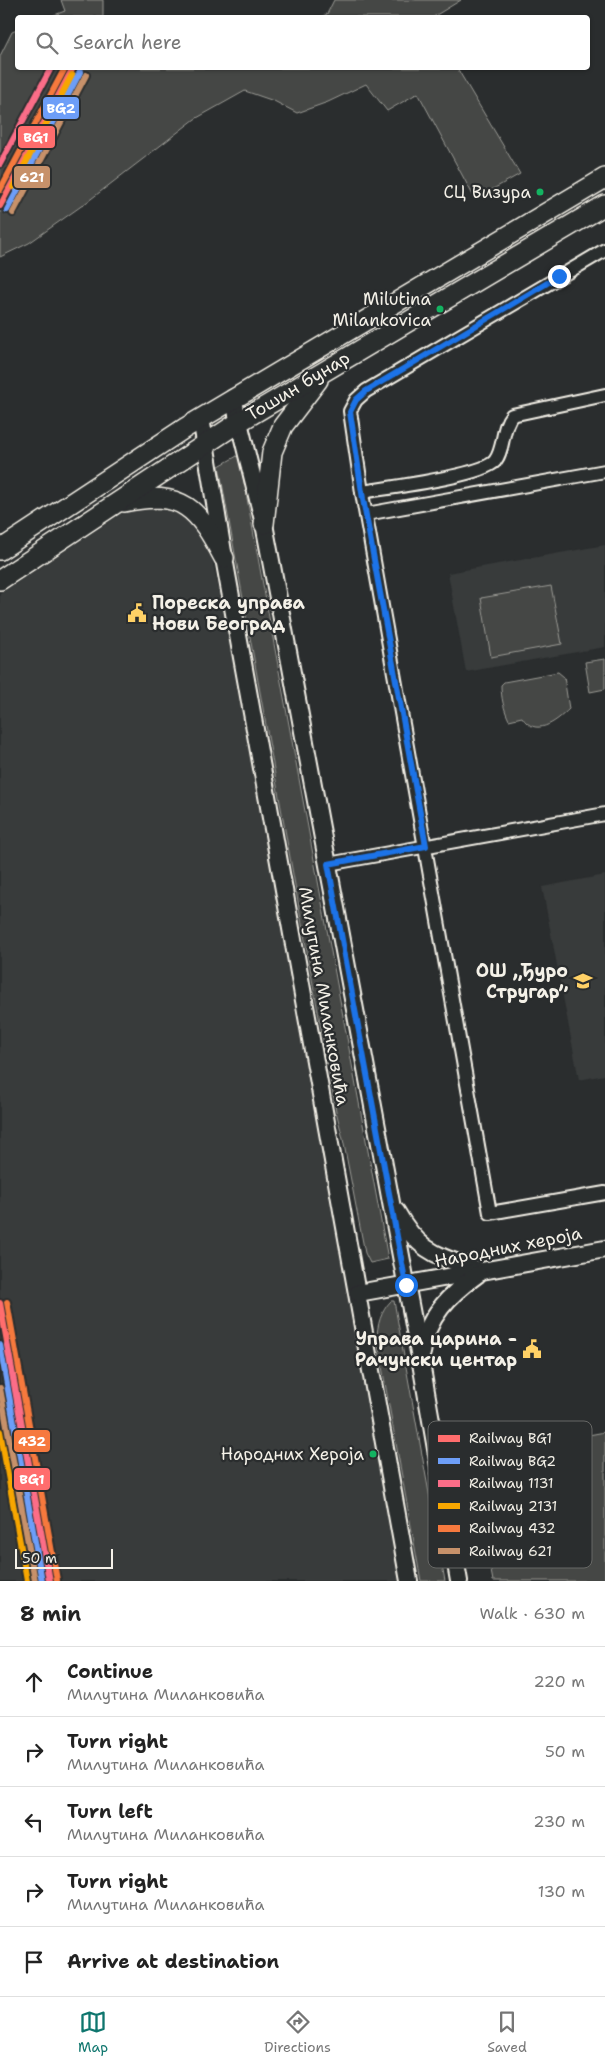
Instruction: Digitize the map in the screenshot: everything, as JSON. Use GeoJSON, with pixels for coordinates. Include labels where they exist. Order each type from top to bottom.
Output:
{"type":"FeatureCollection","features":[{"type":"Feature","properties":{"kind":"main road","name":"Тошин бунар"},"geometry":{"type":"LineString","coordinates":[[0,550],[233,398],[605,178]]}},
{"type":"Feature","properties":{"kind":"main road","name":"Тошин бунар"},"geometry":{"type":"LineString","coordinates":[[0,580],[239,422],[605,205]]}},
{"type":"Feature","properties":{"kind":"main road"},"geometry":{"type":"LineString","coordinates":[[264,524],[269,468],[272,452],[279,434],[326,370]]}},
{"type":"Feature","properties":{"kind":"main road"},"geometry":{"type":"LineString","coordinates":[[116,504],[145,498],[163,497],[180,502],[190,509],[210,532],[224,558]]}},
{"type":"Feature","properties":{"kind":"street"},"geometry":{"type":"LineString","coordinates":[[426,846],[362,492],[350,412],[356,400],[366,391],[605,250]]}},
{"type":"Feature","properties":{"kind":"street"},"geometry":{"type":"LineString","coordinates":[[362,492],[432,481],[488,467],[496,460],[506,422],[512,415],[605,395]]}},
{"type":"Feature","properties":{"kind":"street","name":"Милутина Миланковића"},"geometry":{"type":"LineString","coordinates":[[233,398],[264,524],[431,1421]]}},
{"type":"Feature","properties":{"kind":"street","name":"Милутина Миланковића"},"geometry":{"type":"LineString","coordinates":[[201,418],[224,558],[409,1581]]}},
{"type":"Feature","properties":{"kind":"street"},"geometry":{"type":"LineString","coordinates":[[366,514],[605,471]]}},
{"type":"Feature","properties":{"kind":"street","name":"Милутина Миланковића"},"geometry":{"type":"LineString","coordinates":[[328,864],[605,814]]}},
{"type":"Feature","properties":{"kind":"street","name":"Народних хероја"},"geometry":{"type":"LineString","coordinates":[[426,846],[490,1213],[605,1193]]}},
{"type":"Feature","properties":{"kind":"street"},"geometry":{"type":"LineString","coordinates":[[390,1200],[412,1236],[429,1251],[482,1271]]}},
{"type":"Feature","properties":{"kind":"street","name":"Народних хероја"},"geometry":{"type":"LineString","coordinates":[[358,1293],[605,1249]]}},
{"type":"Feature","properties":{"kind":"street"},"geometry":{"type":"LineString","coordinates":[[421,1363],[423,1342],[436,1313],[450,1296],[482,1271]]}},
{"type":"Feature","properties":{"kind":"street","name":"Милутина Миланковића"},"geometry":{"type":"LineString","coordinates":[[457,1568],[459,1581]]}},
{"type":"Feature","properties":{"kind":"shaded area"},"geometry":{"type":"Polygon","coordinates":[[[61,0],[103,0],[103,15],[54,15],[65,11],[61,0]]]}},
{"type":"Feature","properties":{"kind":"shaded area"},"geometry":{"type":"Polygon","coordinates":[[[334,0],[461,0],[436,15],[325,15],[334,0]]]}},
{"type":"Feature","properties":{"kind":"shaded area"},"geometry":{"type":"Polygon","coordinates":[[[15,31],[15,70],[458,70],[520,174],[475,199],[418,93],[387,111],[366,84],[328,102],[297,113],[274,101],[245,91],[195,119],[87,202],[29,243],[0,257],[0,56],[12,32],[15,31]]]}},
{"type":"Feature","properties":{"kind":"shaded area"},"geometry":{"type":"Polygon","coordinates":[[[239,455],[388,1259],[370,1263],[365,1253],[336,1111],[219,466],[239,455]]]}},
{"type":"Feature","properties":{"kind":"shaded area"},"geometry":{"type":"Polygon","coordinates":[[[176,506],[208,543],[220,593],[402,1581],[0,1581],[0,594],[130,508],[176,506]]]}},
{"type":"Feature","properties":{"kind":"shaded area"},"geometry":{"type":"Polygon","coordinates":[[[605,545],[605,647],[466,672],[448,573],[605,545]]]}},
{"type":"Feature","properties":{"kind":"shaded area"},"geometry":{"type":"Polygon","coordinates":[[[551,586],[562,644],[491,657],[481,598],[551,586]]]}},
{"type":"Feature","properties":{"kind":"shaded area"},"geometry":{"type":"Polygon","coordinates":[[[605,659],[605,689],[590,692],[585,662],[605,659]]]}},
{"type":"Feature","properties":{"kind":"shaded area"},"geometry":{"type":"Polygon","coordinates":[[[558,672],[564,677],[569,709],[558,719],[546,726],[533,726],[522,717],[509,720],[504,708],[502,694],[501,685],[504,682],[558,672]]]}},
{"type":"Feature","properties":{"kind":"shaded area","name":"ОШ „Ђуро Стругар”"},"geometry":{"type":"Polygon","coordinates":[[[605,875],[605,1075],[579,1080],[542,887],[605,875]]]}},
{"type":"Feature","properties":{"kind":"shaded area"},"geometry":{"type":"Polygon","coordinates":[[[391,1301],[394,1301],[428,1488],[428,1568],[443,1568],[445,1581],[421,1581],[377,1339],[380,1318],[391,1301]]]}},
{"type":"Feature","properties":{"kind":"shaded area"},"geometry":{"type":"Polygon","coordinates":[[[605,1432],[605,1581],[493,1581],[490,1568],[592,1568],[592,1434],[605,1432]]]}},
{"type":"Feature","properties":{"kind":"rail line","name":"1131"},"geometry":{"type":"LineString","coordinates":[[0,164],[50,70]]}},
{"type":"Feature","properties":{"kind":"rail line","name":"432"},"geometry":{"type":"LineString","coordinates":[[0,190],[64,70]]}},
{"type":"Feature","properties":{"kind":"rail line","name":"BG1"},"geometry":{"type":"LineString","coordinates":[[0,206],[72,70]]}},
{"type":"Feature","properties":{"kind":"rail line","name":"BG2"},"geometry":{"type":"LineString","coordinates":[[7,210],[80,72]]}},
{"type":"Feature","properties":{"kind":"rail line","name":"2131"},"geometry":{"type":"LineString","coordinates":[[13,187],[72,75]]}},
{"type":"Feature","properties":{"kind":"rail line","name":"621"},"geometry":{"type":"LineString","coordinates":[[13,213],[86,75]]}},
{"type":"Feature","properties":{"kind":"rail line","name":"432"},"geometry":{"type":"LineString","coordinates":[[7,1302],[57,1580]]}},
{"type":"Feature","properties":{"kind":"rail line","name":"BG1"},"geometry":{"type":"LineString","coordinates":[[0,1303],[50,1581]]}},
{"type":"Feature","properties":{"kind":"rail line","name":"BG2"},"geometry":{"type":"LineString","coordinates":[[0,1345],[42,1581]]}},
{"type":"Feature","properties":{"kind":"rail line","name":"1131"},"geometry":{"type":"LineString","coordinates":[[7,1345],[49,1580]]}},
{"type":"Feature","properties":{"kind":"rail line","name":"621"},"geometry":{"type":"LineString","coordinates":[[0,1388],[35,1581]]}},
{"type":"Feature","properties":{"kind":"rail line","name":"2131"},"geometry":{"type":"LineString","coordinates":[[0,1431],[27,1581]]}},
{"type":"Feature","properties":{"kind":"place","name":"СЦ Визура"},"geometry":{"type":"Point","coordinates":[540,192]}},
{"type":"Feature","properties":{"kind":"place","name":"Milutina Milankovica"},"geometry":{"type":"Point","coordinates":[440,309]}},
{"type":"Feature","properties":{"kind":"place","name":"Пореска управа Нови Београд"},"geometry":{"type":"Point","coordinates":[137,613]}},
{"type":"Feature","properties":{"kind":"place","name":"ОШ „Ђуро Стругар”"},"geometry":{"type":"Point","coordinates":[583,981]}},
{"type":"Feature","properties":{"kind":"place","name":"Управа царина - Рачунски центар"},"geometry":{"type":"Point","coordinates":[532,1349]}},
{"type":"Feature","properties":{"kind":"place","name":"Народних Хероја"},"geometry":{"type":"Point","coordinates":[373,1454]}},
{"type":"Feature","properties":{"kind":"route"},"geometry":{"type":"LineString","coordinates":[[406,1285],[328,864],[426,846],[363,499],[350,412],[356,400],[366,391],[559,276]]}}]}
